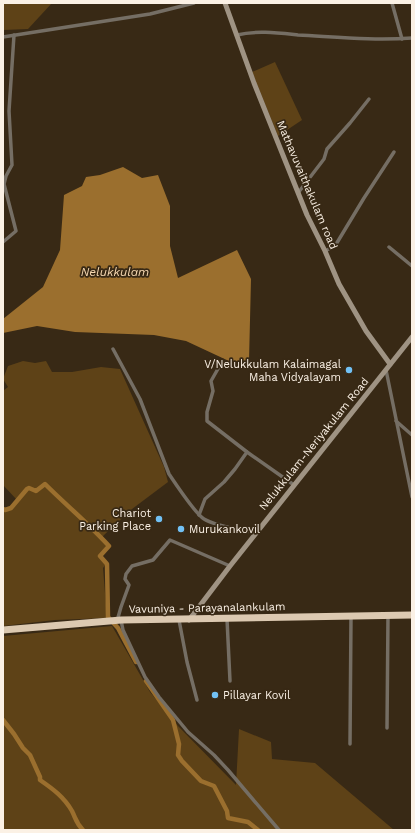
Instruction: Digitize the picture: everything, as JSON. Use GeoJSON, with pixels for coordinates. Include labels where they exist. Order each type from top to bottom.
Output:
{"type":"FeatureCollection","features":[{"type":"Feature","properties":{"kind":"highway","name":"Vavuniya - Parayanalankulam"},"geometry":{"type":"LineString","coordinates":[[3,630],[119,621],[412,615]]}},
{"type":"Feature","properties":{"kind":"street"},"geometry":{"type":"LineString","coordinates":[[3,37],[150,14],[194,3]]}},
{"type":"Feature","properties":{"kind":"street","name":"Mathavuvaithakulam road"},"geometry":{"type":"LineString","coordinates":[[226,3],[257,90],[298,193],[339,284],[366,331],[390,364]]}},
{"type":"Feature","properties":{"kind":"street"},"geometry":{"type":"LineString","coordinates":[[392,3],[402,39]]}},
{"type":"Feature","properties":{"kind":"street"},"geometry":{"type":"LineString","coordinates":[[237,35],[244,33],[277,33],[346,38],[412,38]]}},
{"type":"Feature","properties":{"kind":"street"},"geometry":{"type":"LineString","coordinates":[[3,242],[16,231],[4,184],[6,176],[12,165],[9,111],[14,35]]}},
{"type":"Feature","properties":{"kind":"street"},"geometry":{"type":"LineString","coordinates":[[298,193],[324,159],[327,149],[369,99]]}},
{"type":"Feature","properties":{"kind":"street"},"geometry":{"type":"LineString","coordinates":[[325,252],[335,246],[394,152]]}},
{"type":"Feature","properties":{"kind":"street"},"geometry":{"type":"LineString","coordinates":[[388,247],[412,266]]}},
{"type":"Feature","properties":{"kind":"street","name":"Nelukkulam-Neriyakulam Road"},"geometry":{"type":"LineString","coordinates":[[189,620],[256,533],[412,337]]}},
{"type":"Feature","properties":{"kind":"street"},"geometry":{"type":"LineString","coordinates":[[113,349],[140,399],[174,483],[199,515],[204,519],[256,533]]}},
{"type":"Feature","properties":{"kind":"street"},"geometry":{"type":"LineString","coordinates":[[219,367],[211,382],[213,391],[207,412],[207,421],[247,452],[294,485]]}},
{"type":"Feature","properties":{"kind":"street"},"geometry":{"type":"LineString","coordinates":[[386,370],[412,497]]}},
{"type":"Feature","properties":{"kind":"street"},"geometry":{"type":"LineString","coordinates":[[396,421],[412,435]]}},
{"type":"Feature","properties":{"kind":"street"},"geometry":{"type":"LineString","coordinates":[[199,515],[205,500],[228,478],[247,452]]}},
{"type":"Feature","properties":{"kind":"street"},"geometry":{"type":"LineString","coordinates":[[230,566],[170,540],[153,560],[132,566],[126,574],[125,579],[129,585],[121,607],[119,621],[146,677],[159,697],[188,732],[228,770],[279,830]]}},
{"type":"Feature","properties":{"kind":"street"},"geometry":{"type":"LineString","coordinates":[[350,744],[351,616]]}},
{"type":"Feature","properties":{"kind":"street"},"geometry":{"type":"LineString","coordinates":[[387,728],[388,616]]}},
{"type":"Feature","properties":{"kind":"street"},"geometry":{"type":"LineString","coordinates":[[227,619],[230,681]]}},
{"type":"Feature","properties":{"kind":"street"},"geometry":{"type":"LineString","coordinates":[[179,620],[187,662],[197,700]]}},
{"type":"Feature","properties":{"kind":"shaded area"},"geometry":{"type":"Polygon","coordinates":[[[3,3],[52,3],[28,29],[3,30],[3,3]]]}},
{"type":"Feature","properties":{"kind":"shaded area"},"geometry":{"type":"Polygon","coordinates":[[[275,62],[302,120],[278,136],[252,72],[275,62]]]}},
{"type":"Feature","properties":{"kind":"shaded area"},"geometry":{"type":"Polygon","coordinates":[[[23,361],[35,363],[46,361],[52,372],[72,372],[101,367],[120,369],[164,467],[168,482],[132,509],[101,539],[107,546],[99,556],[106,564],[103,568],[107,618],[55,620],[3,626],[3,509],[12,509],[18,501],[3,485],[3,391],[8,387],[3,379],[8,366],[23,361]]]}},
{"type":"Feature","properties":{"kind":"shaded area"},"geometry":{"type":"Polygon","coordinates":[[[112,626],[150,692],[178,726],[236,785],[239,729],[271,742],[272,759],[315,763],[394,830],[3,830],[3,636],[112,626]]]}},
{"type":"Feature","properties":{"kind":"water","name":"Nelukkulam"},"geometry":{"type":"Polygon","coordinates":[[[123,167],[142,178],[158,175],[170,206],[170,246],[178,278],[237,250],[251,279],[249,361],[246,369],[186,341],[154,335],[75,332],[37,326],[3,333],[3,319],[43,287],[60,250],[64,195],[82,186],[86,177],[100,175],[123,167]]]}},
{"type":"Feature","properties":{"kind":"waterway"},"geometry":{"type":"LineString","coordinates":[[3,509],[5,510],[11,508],[27,489],[29,488],[36,491],[45,484],[109,546],[100,556],[107,564],[108,617],[118,628],[136,662]]}},
{"type":"Feature","properties":{"kind":"waterway"},"geometry":{"type":"LineString","coordinates":[[146,681],[173,720],[179,744],[178,755],[182,761],[201,781],[214,786],[227,811],[228,818],[248,822],[258,830]]}},
{"type":"Feature","properties":{"kind":"waterway"},"geometry":{"type":"LineString","coordinates":[[3,720],[23,748],[30,755],[40,780],[62,797],[72,811],[77,823],[83,830]]}},
{"type":"Feature","properties":{"kind":"place","name":"V/Nelukkulam Kalaimagal Maha Vidyalayam"},"geometry":{"type":"Point","coordinates":[349,370]}},
{"type":"Feature","properties":{"kind":"place","name":"Chariot Parking Place"},"geometry":{"type":"Point","coordinates":[159,519]}},
{"type":"Feature","properties":{"kind":"place","name":"Murukankovil"},"geometry":{"type":"Point","coordinates":[181,529]}},
{"type":"Feature","properties":{"kind":"place","name":"Pillayar Kovil"},"geometry":{"type":"Point","coordinates":[215,695]}}]}
